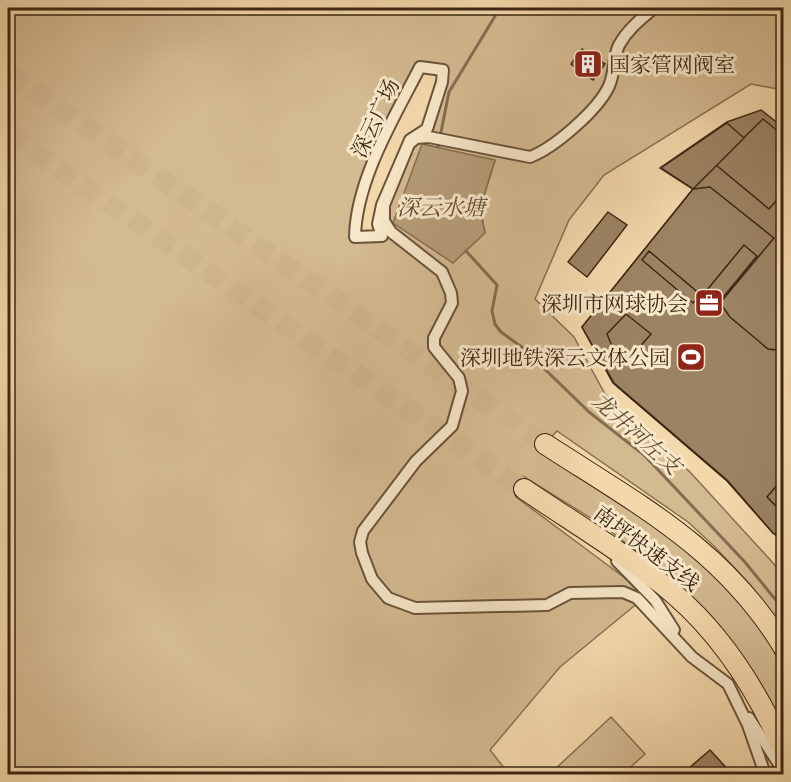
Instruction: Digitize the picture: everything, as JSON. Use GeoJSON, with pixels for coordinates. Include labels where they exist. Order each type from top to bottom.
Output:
{"type":"FeatureCollection","features":[{"type":"Feature","properties":{"kind":"highway","name":"南坪快速支线"},"geometry":{"type":"LineString","coordinates":[[545,444],[675,529],[712,558],[760,612],[783,648]]}},
{"type":"Feature","properties":{"kind":"highway","name":"南坪快速支线"},"geometry":{"type":"LineString","coordinates":[[524,489],[647,572],[701,621],[750,684],[783,751]]}},
{"type":"Feature","properties":{"kind":"street"},"geometry":{"type":"LineString","coordinates":[[654,8],[630,29],[618,47],[609,86],[591,109],[544,152],[530,157],[429,137],[416,138],[409,144],[384,205],[384,221],[391,232],[442,272],[451,293],[452,303],[434,338],[434,347],[459,378],[462,391],[452,426],[416,461],[363,531],[360,542],[372,579],[388,598],[414,608],[547,605],[570,593],[623,592],[637,598],[692,657],[728,684],[783,772]]}},
{"type":"Feature","properties":{"kind":"street","name":"深云广场"},"geometry":{"type":"LineString","coordinates":[[420,68],[443,70],[442,82],[427,129],[410,140],[382,205],[378,224],[382,236],[355,237],[356,216],[380,145],[420,68]]}},
{"type":"Feature","properties":{"kind":"street"},"geometry":{"type":"LineString","coordinates":[[579,527],[643,585],[692,657]]}},
{"type":"Feature","properties":{"kind":"street"},"geometry":{"type":"LineString","coordinates":[[740,706],[765,774]]}},
{"type":"Feature","properties":{"kind":"shaded area"},"geometry":{"type":"Polygon","coordinates":[[[8,8],[783,8],[783,90],[751,84],[604,175],[569,220],[535,299],[574,337],[605,394],[690,472],[783,574],[783,634],[739,573],[688,522],[557,431],[543,446],[666,529],[744,604],[770,643],[783,670],[783,739],[697,603],[658,568],[605,527],[523,476],[514,492],[516,497],[629,581],[645,597],[560,667],[490,750],[509,774],[8,774],[8,8]],[[420,68],[380,145],[355,237],[382,236],[382,205],[410,140],[427,129],[443,70],[420,68]],[[422,144],[485,233],[480,208],[495,161],[422,144]]]}},
{"type":"Feature","properties":{"kind":"shaded area"},"geometry":{"type":"Polygon","coordinates":[[[611,717],[645,754],[623,774],[558,774],[554,770],[611,717]]]}},
{"type":"Feature","properties":{"kind":"water","name":"深云水塘"},"geometry":{"type":"Polygon","coordinates":[[[422,144],[495,160],[480,208],[485,233],[453,263],[393,223],[422,144]]]}},
{"type":"Feature","properties":{"kind":"building","name":"国家管网阀室"},"geometry":{"type":"Polygon","coordinates":[[[582,49],[605,64],[593,80],[571,64],[582,49]]]}},
{"type":"Feature","properties":{"kind":"building","name":"深圳地铁深云文体公园"},"geometry":{"type":"Polygon","coordinates":[[[761,110],[784,128],[784,541],[773,533],[727,481],[613,383],[582,327],[693,189],[660,168],[727,122],[761,110]]]}},
{"type":"Feature","properties":{"kind":"building"},"geometry":{"type":"Polygon","coordinates":[[[763,119],[784,136],[784,192],[769,209],[716,165],[763,119]]]}},
{"type":"Feature","properties":{"kind":"building"},"geometry":{"type":"Polygon","coordinates":[[[727,123],[744,138],[693,189],[661,168],[727,123]]]}},
{"type":"Feature","properties":{"kind":"building","name":"深圳地铁深云文体公园"},"geometry":{"type":"Polygon","coordinates":[[[710,187],[774,238],[720,303],[730,317],[768,349],[784,351],[784,541],[773,533],[727,480],[614,383],[582,327],[693,189],[710,187]]]}},
{"type":"Feature","properties":{"kind":"building"},"geometry":{"type":"Polygon","coordinates":[[[608,212],[627,225],[587,277],[568,262],[608,212]]]}},
{"type":"Feature","properties":{"kind":"building"},"geometry":{"type":"Polygon","coordinates":[[[744,245],[757,256],[720,301],[707,290],[744,245]]]}},
{"type":"Feature","properties":{"kind":"building"},"geometry":{"type":"Polygon","coordinates":[[[649,251],[701,295],[693,303],[642,260],[649,251]]]}},
{"type":"Feature","properties":{"kind":"building","name":"深圳市网球协会"},"geometry":{"type":"Polygon","coordinates":[[[707,294],[718,303],[711,311],[700,302],[707,294]]]}},
{"type":"Feature","properties":{"kind":"building"},"geometry":{"type":"Polygon","coordinates":[[[626,314],[651,334],[621,368],[607,334],[626,314]]]}},
{"type":"Feature","properties":{"kind":"building"},"geometry":{"type":"Polygon","coordinates":[[[784,477],[784,514],[767,497],[784,477]]]}},
{"type":"Feature","properties":{"kind":"building"},"geometry":{"type":"Polygon","coordinates":[[[710,750],[732,774],[682,774],[710,750]]]}},
{"type":"Feature","properties":{"kind":"waterway"},"geometry":{"type":"LineString","coordinates":[[438,147],[449,92],[500,8]]}},
{"type":"Feature","properties":{"kind":"waterway","name":"龙井河左支"},"geometry":{"type":"LineString","coordinates":[[466,251],[497,285],[492,311],[495,324],[501,332],[523,348],[589,412],[644,455],[744,561],[784,610]]}},
{"type":"Feature","properties":{"kind":"tunnel"},"geometry":{"type":"LineString","coordinates":[[8,73],[545,444]]}},
{"type":"Feature","properties":{"kind":"tunnel"},"geometry":{"type":"LineString","coordinates":[[8,134],[524,489]]}},
{"type":"Feature","properties":{"kind":"place","name":"国家管网阀室"},"geometry":{"type":"Point","coordinates":[588,64]}},
{"type":"Feature","properties":{"kind":"place","name":"深圳市网球协会"},"geometry":{"type":"Point","coordinates":[709,303]}},
{"type":"Feature","properties":{"kind":"place","name":"深圳地铁深云文体公园"},"geometry":{"type":"Point","coordinates":[691,357]}}]}
